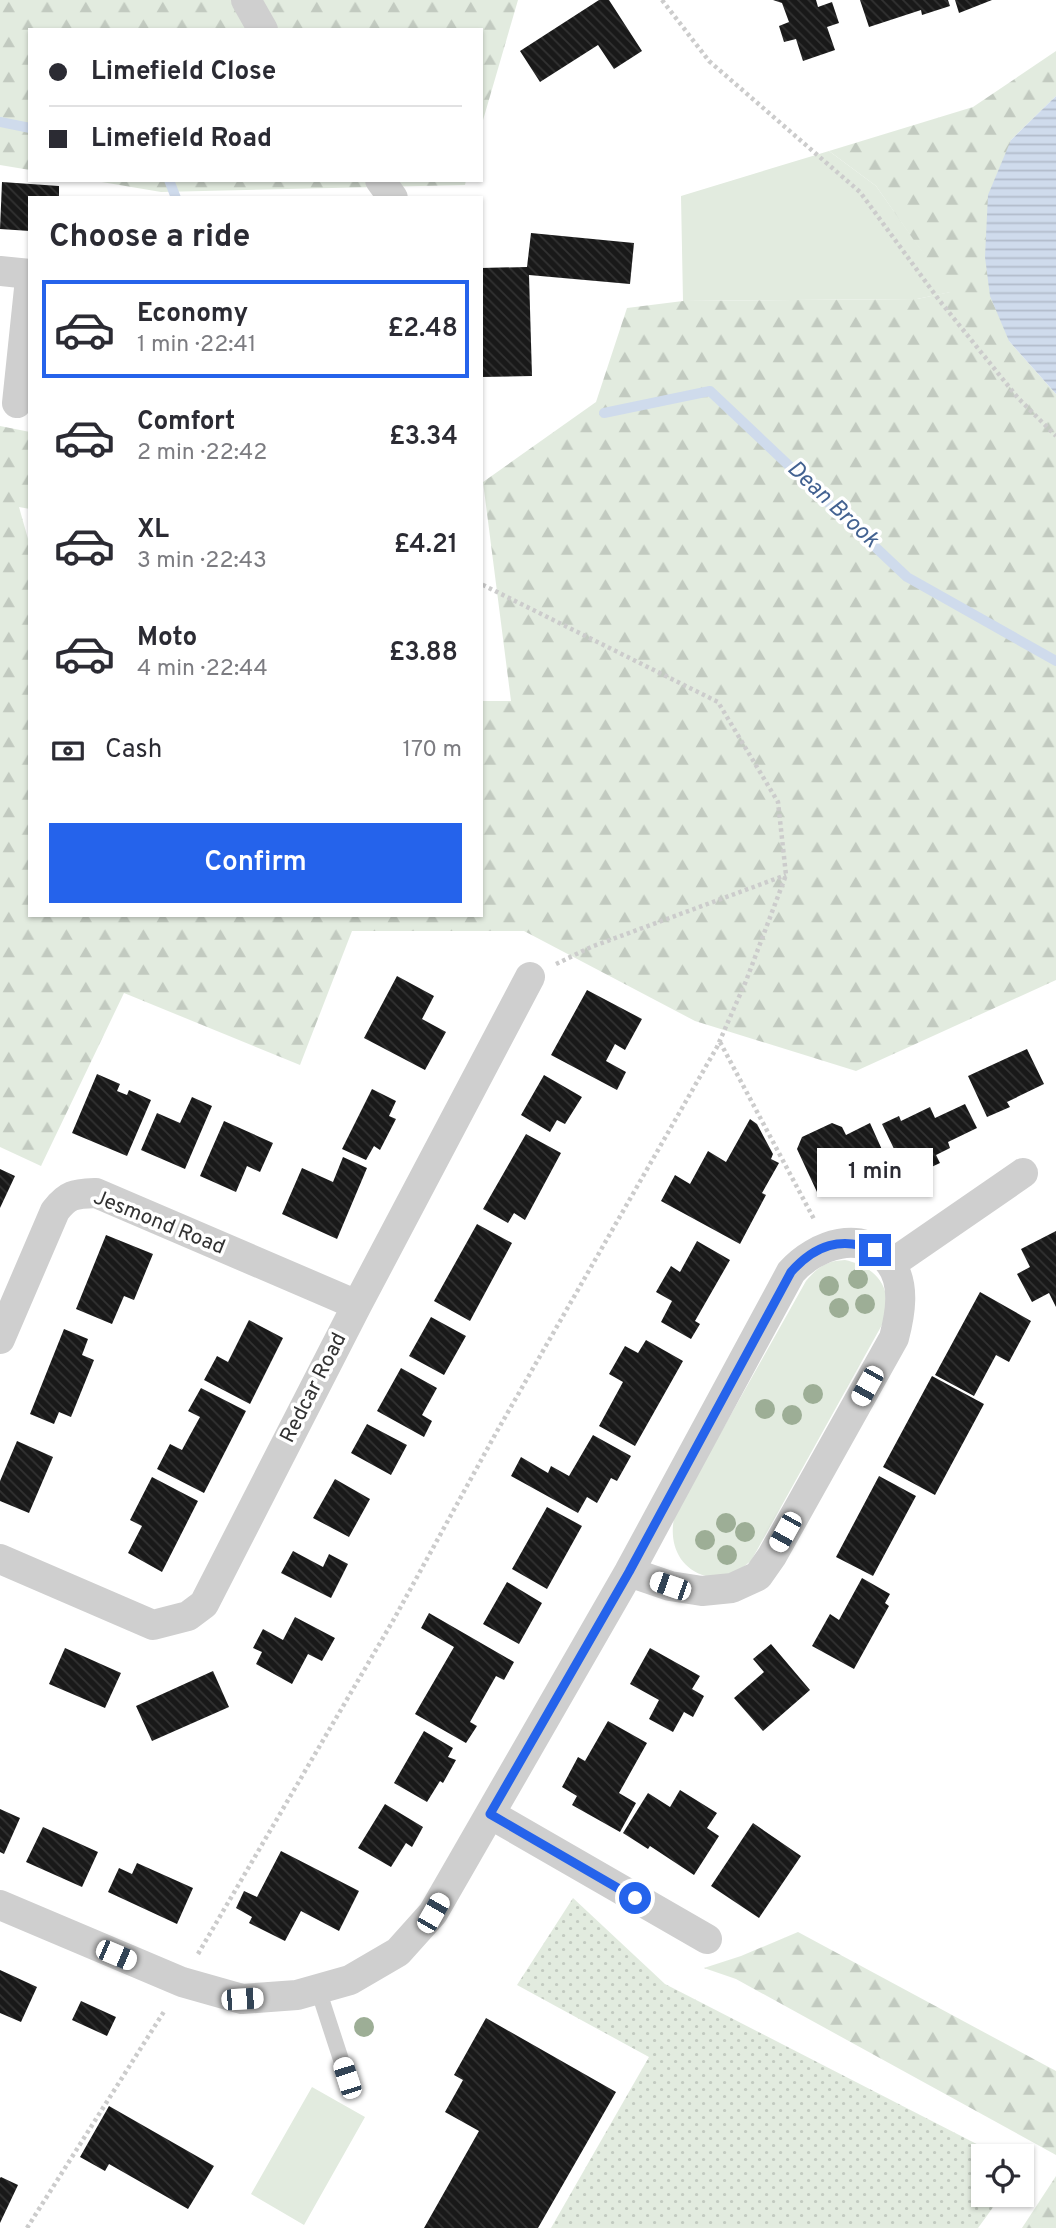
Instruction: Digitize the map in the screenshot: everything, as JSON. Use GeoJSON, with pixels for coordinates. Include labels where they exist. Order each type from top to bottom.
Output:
{"type":"FeatureCollection","features":[{"type":"Feature","properties":{"kind":"street"},"geometry":{"type":"LineString","coordinates":[[246,0],[262,28]]}},
{"type":"Feature","properties":{"kind":"street"},"geometry":{"type":"LineString","coordinates":[[0,271],[28,276]]}},
{"type":"Feature","properties":{"kind":"street"},"geometry":{"type":"LineString","coordinates":[[15,404],[28,293]]}},
{"type":"Feature","properties":{"kind":"street","name":"Redcar Road"},"geometry":{"type":"LineString","coordinates":[[0,1559],[153,1625],[188,1616],[204,1604],[357,1305],[530,977]]}},
{"type":"Feature","properties":{"kind":"street"},"geometry":{"type":"LineString","coordinates":[[891,1264],[1024,1174]]}},
{"type":"Feature","properties":{"kind":"street","name":"Jesmond Road"},"geometry":{"type":"LineString","coordinates":[[0,1339],[55,1212],[65,1199],[77,1194],[96,1193],[357,1305]]}},
{"type":"Feature","properties":{"kind":"street"},"geometry":{"type":"LineString","coordinates":[[0,1905],[182,1982],[242,1999],[297,1995],[350,1980],[398,1952],[433,1913],[629,1572],[791,1272],[802,1259],[839,1242],[860,1244],[875,1250],[891,1264],[899,1288],[901,1313],[894,1338],[772,1556],[758,1576],[732,1588],[702,1591],[670,1586],[629,1572]]}},
{"type":"Feature","properties":{"kind":"street"},"geometry":{"type":"LineString","coordinates":[[490,1814],[707,1940]]}},
{"type":"Feature","properties":{"kind":"lane"},"geometry":{"type":"LineString","coordinates":[[318,1989],[347,2078]]}},
{"type":"Feature","properties":{"kind":"path"},"geometry":{"type":"LineString","coordinates":[[662,0],[709,61],[860,192],[939,300],[1018,398],[1056,436]]}},
{"type":"Feature","properties":{"kind":"path"},"geometry":{"type":"LineString","coordinates":[[27,2228],[182,1982],[394,1619],[496,1433],[720,1042],[786,875],[778,802],[718,702],[483,585]]}},
{"type":"Feature","properties":{"kind":"path"},"geometry":{"type":"LineString","coordinates":[[530,977],[591,947],[786,875]]}},
{"type":"Feature","properties":{"kind":"path"},"geometry":{"type":"LineString","coordinates":[[720,1042],[828,1246]]}},
{"type":"Feature","properties":{"kind":"green space"},"geometry":{"type":"Polygon","coordinates":[[[0,0],[518,0],[483,120],[483,28],[28,28],[28,170],[0,165],[0,0]]]}},
{"type":"Feature","properties":{"kind":"green space"},"geometry":{"type":"Polygon","coordinates":[[[1056,51],[1056,96],[1011,140],[1009,341],[1056,394],[1056,980],[856,1071],[695,1021],[524,931],[352,931],[300,1065],[124,993],[41,1166],[0,1147],[0,426],[28,432],[28,509],[19,507],[28,539],[28,917],[483,917],[483,701],[511,701],[483,482],[596,402],[627,308],[683,301],[917,299],[950,292],[876,186],[829,151],[973,107],[1056,51]]]}},
{"type":"Feature","properties":{"kind":"green space"},"geometry":{"type":"Polygon","coordinates":[[[829,151],[876,186],[951,292],[917,299],[683,301],[681,196],[829,151]]]}},
{"type":"Feature","properties":{"kind":"green space"},"geometry":{"type":"Polygon","coordinates":[[[102,182],[466,182],[465,185],[161,192],[102,182]]]}},
{"type":"Feature","properties":{"kind":"green space"},"geometry":{"type":"Polygon","coordinates":[[[845,1260],[865,1267],[880,1281],[886,1298],[883,1323],[751,1561],[722,1578],[696,1572],[688,1567],[677,1552],[673,1534],[675,1514],[806,1281],[823,1266],[845,1260]]]}},
{"type":"Feature","properties":{"kind":"green space"},"geometry":{"type":"Polygon","coordinates":[[[573,1898],[665,1984],[977,2144],[971,2144],[971,2207],[993,2207],[978,2228],[551,2228],[649,2057],[517,1985],[573,1898]]]}},
{"type":"Feature","properties":{"kind":"green space"},"geometry":{"type":"Polygon","coordinates":[[[798,1932],[1056,2071],[1056,2155],[736,1979],[704,1968],[798,1932]]]}},
{"type":"Feature","properties":{"kind":"green space"},"geometry":{"type":"Polygon","coordinates":[[[312,2087],[365,2117],[304,2225],[251,2194],[312,2087]]]}},
{"type":"Feature","properties":{"kind":"green space"},"geometry":{"type":"Polygon","coordinates":[[[1056,2176],[1056,2228],[1022,2228],[1056,2176]]]}},
{"type":"Feature","properties":{"kind":"water"},"geometry":{"type":"Polygon","coordinates":[[[1056,96],[1056,394],[1009,341],[990,296],[985,257],[988,195],[1011,140],[1056,96]]]}},
{"type":"Feature","properties":{"kind":"building"},"geometry":{"type":"Polygon","coordinates":[[[599,0],[609,0],[642,51],[614,69],[598,45],[540,82],[520,51],[599,0]]]}},
{"type":"Feature","properties":{"kind":"building"},"geometry":{"type":"Polygon","coordinates":[[[773,0],[816,0],[818,7],[832,2],[839,23],[827,27],[835,50],[803,61],[796,39],[784,42],[779,26],[789,22],[782,3],[773,0]]]}},
{"type":"Feature","properties":{"kind":"building"},"geometry":{"type":"Polygon","coordinates":[[[860,0],[948,0],[950,6],[922,15],[921,10],[869,27],[860,0]]]}},
{"type":"Feature","properties":{"kind":"building"},"geometry":{"type":"Polygon","coordinates":[[[955,0],[992,0],[959,13],[955,0]]]}},
{"type":"Feature","properties":{"kind":"building"},"geometry":{"type":"Polygon","coordinates":[[[2,182],[59,186],[59,196],[28,196],[28,231],[0,229],[2,182]]]}},
{"type":"Feature","properties":{"kind":"building"},"geometry":{"type":"Polygon","coordinates":[[[531,233],[634,243],[630,284],[529,275],[532,376],[483,377],[483,268],[527,267],[531,233]]]}},
{"type":"Feature","properties":{"kind":"building"},"geometry":{"type":"Polygon","coordinates":[[[397,976],[434,996],[422,1019],[446,1032],[425,1070],[364,1038],[397,976]]]}},
{"type":"Feature","properties":{"kind":"building"},"geometry":{"type":"Polygon","coordinates":[[[587,990],[642,1019],[625,1050],[615,1044],[606,1061],[626,1072],[617,1090],[551,1055],[587,990]]]}},
{"type":"Feature","properties":{"kind":"building"},"geometry":{"type":"Polygon","coordinates":[[[1027,1049],[1044,1084],[1007,1102],[1010,1107],[987,1117],[968,1076],[1027,1049]]]}},
{"type":"Feature","properties":{"kind":"building"},"geometry":{"type":"Polygon","coordinates":[[[97,1074],[120,1084],[117,1091],[127,1095],[129,1090],[151,1100],[127,1156],[72,1133],[97,1074]]]}},
{"type":"Feature","properties":{"kind":"building"},"geometry":{"type":"Polygon","coordinates":[[[544,1075],[582,1097],[565,1124],[557,1120],[550,1132],[521,1115],[544,1075]]]}},
{"type":"Feature","properties":{"kind":"building"},"geometry":{"type":"Polygon","coordinates":[[[372,1089],[396,1101],[389,1116],[396,1119],[380,1150],[374,1146],[366,1160],[342,1149],[372,1089]]]}},
{"type":"Feature","properties":{"kind":"building"},"geometry":{"type":"Polygon","coordinates":[[[192,1097],[212,1106],[185,1169],[141,1150],[157,1113],[180,1123],[192,1097]]]}},
{"type":"Feature","properties":{"kind":"building"},"geometry":{"type":"Polygon","coordinates":[[[965,1104],[977,1128],[948,1142],[950,1148],[936,1155],[940,1163],[908,1178],[882,1124],[899,1116],[901,1121],[930,1107],[935,1118],[965,1104]]]}},
{"type":"Feature","properties":{"kind":"building"},"geometry":{"type":"Polygon","coordinates":[[[750,1119],[757,1124],[773,1154],[771,1159],[779,1163],[762,1193],[766,1195],[740,1244],[661,1201],[675,1175],[690,1184],[708,1151],[726,1162],[750,1119]]]}},
{"type":"Feature","properties":{"kind":"building"},"geometry":{"type":"Polygon","coordinates":[[[224,1121],[273,1143],[260,1172],[247,1166],[236,1192],[200,1176],[224,1121]]]}},
{"type":"Feature","properties":{"kind":"building"},"geometry":{"type":"Polygon","coordinates":[[[832,1123],[842,1127],[846,1135],[870,1123],[897,1183],[877,1192],[867,1170],[817,1192],[797,1149],[802,1137],[832,1123]]]}},
{"type":"Feature","properties":{"kind":"building"},"geometry":{"type":"Polygon","coordinates":[[[526,1134],[561,1153],[525,1220],[514,1213],[508,1223],[483,1209],[526,1134]]]}},
{"type":"Feature","properties":{"kind":"building"},"geometry":{"type":"Polygon","coordinates":[[[343,1157],[367,1168],[337,1239],[282,1214],[302,1168],[333,1182],[343,1157]]]}},
{"type":"Feature","properties":{"kind":"building"},"geometry":{"type":"Polygon","coordinates":[[[0,1169],[15,1176],[0,1208],[0,1169]]]}},
{"type":"Feature","properties":{"kind":"building"},"geometry":{"type":"Polygon","coordinates":[[[477,1224],[512,1243],[470,1321],[434,1301],[477,1224]]]}},
{"type":"Feature","properties":{"kind":"building"},"geometry":{"type":"Polygon","coordinates":[[[1056,1231],[1056,1307],[1049,1293],[1032,1302],[1017,1274],[1030,1267],[1021,1249],[1056,1231]]]}},
{"type":"Feature","properties":{"kind":"building"},"geometry":{"type":"Polygon","coordinates":[[[106,1235],[153,1254],[134,1300],[124,1296],[112,1324],[76,1309],[106,1235]]]}},
{"type":"Feature","properties":{"kind":"building"},"geometry":{"type":"Polygon","coordinates":[[[697,1241],[730,1260],[695,1321],[700,1324],[691,1339],[661,1322],[672,1301],[656,1292],[671,1266],[680,1272],[697,1241]]]}},
{"type":"Feature","properties":{"kind":"building"},"geometry":{"type":"Polygon","coordinates":[[[980,1292],[1031,1321],[1009,1362],[996,1355],[974,1396],[935,1375],[980,1292]]]}},
{"type":"Feature","properties":{"kind":"building"},"geometry":{"type":"Polygon","coordinates":[[[431,1317],[466,1336],[444,1375],[409,1356],[431,1317]]]}},
{"type":"Feature","properties":{"kind":"building"},"geometry":{"type":"Polygon","coordinates":[[[249,1320],[283,1338],[250,1404],[204,1380],[217,1356],[228,1362],[249,1320]]]}},
{"type":"Feature","properties":{"kind":"building"},"geometry":{"type":"Polygon","coordinates":[[[64,1329],[88,1339],[82,1355],[94,1360],[71,1417],[59,1412],[54,1424],[30,1414],[64,1329]]]}},
{"type":"Feature","properties":{"kind":"building"},"geometry":{"type":"Polygon","coordinates":[[[646,1340],[683,1361],[635,1446],[599,1426],[623,1382],[609,1374],[625,1346],[638,1353],[646,1340]]]}},
{"type":"Feature","properties":{"kind":"building"},"geometry":{"type":"Polygon","coordinates":[[[401,1368],[437,1388],[422,1415],[432,1421],[424,1437],[377,1411],[401,1368]]]}},
{"type":"Feature","properties":{"kind":"building"},"geometry":{"type":"Polygon","coordinates":[[[932,1376],[984,1404],[935,1495],[883,1467],[932,1376]]]}},
{"type":"Feature","properties":{"kind":"building"},"geometry":{"type":"Polygon","coordinates":[[[201,1388],[246,1411],[204,1493],[157,1469],[170,1444],[182,1450],[200,1417],[188,1411],[201,1388]]]}},
{"type":"Feature","properties":{"kind":"building"},"geometry":{"type":"Polygon","coordinates":[[[367,1424],[407,1445],[391,1475],[351,1453],[367,1424]]]}},
{"type":"Feature","properties":{"kind":"building"},"geometry":{"type":"Polygon","coordinates":[[[593,1435],[631,1456],[617,1481],[611,1478],[597,1503],[587,1497],[578,1513],[511,1476],[521,1457],[548,1473],[551,1466],[569,1476],[593,1435]]]}},
{"type":"Feature","properties":{"kind":"building"},"geometry":{"type":"Polygon","coordinates":[[[17,1441],[53,1457],[29,1513],[0,1501],[0,1481],[17,1441]]]}},
{"type":"Feature","properties":{"kind":"building"},"geometry":{"type":"Polygon","coordinates":[[[879,1476],[916,1496],[873,1576],[836,1557],[879,1476]]]}},
{"type":"Feature","properties":{"kind":"building"},"geometry":{"type":"Polygon","coordinates":[[[152,1477],[198,1501],[162,1572],[128,1553],[142,1526],[130,1520],[152,1477]]]}},
{"type":"Feature","properties":{"kind":"building"},"geometry":{"type":"Polygon","coordinates":[[[335,1479],[370,1499],[349,1537],[313,1518],[335,1479]]]}},
{"type":"Feature","properties":{"kind":"building"},"geometry":{"type":"Polygon","coordinates":[[[547,1507],[582,1526],[547,1589],[512,1569],[547,1507]]]}},
{"type":"Feature","properties":{"kind":"building"},"geometry":{"type":"Polygon","coordinates":[[[293,1551],[323,1567],[329,1554],[348,1564],[331,1598],[281,1573],[293,1551]]]}},
{"type":"Feature","properties":{"kind":"building"},"geometry":{"type":"Polygon","coordinates":[[[862,1578],[890,1594],[885,1603],[889,1606],[854,1669],[812,1646],[830,1614],[839,1620],[862,1578]]]}},
{"type":"Feature","properties":{"kind":"building"},"geometry":{"type":"Polygon","coordinates":[[[507,1582],[542,1603],[519,1644],[483,1624],[507,1582]]]}},
{"type":"Feature","properties":{"kind":"building"},"geometry":{"type":"Polygon","coordinates":[[[429,1613],[514,1662],[504,1680],[496,1676],[470,1722],[477,1726],[466,1743],[415,1714],[454,1647],[421,1628],[429,1613]]]}},
{"type":"Feature","properties":{"kind":"building"},"geometry":{"type":"Polygon","coordinates":[[[295,1617],[335,1638],[322,1661],[308,1654],[292,1684],[256,1664],[262,1652],[253,1648],[263,1629],[283,1640],[295,1617]]]}},
{"type":"Feature","properties":{"kind":"building"},"geometry":{"type":"Polygon","coordinates":[[[771,1644],[810,1690],[763,1731],[734,1698],[764,1672],[753,1659],[771,1644]]]}},
{"type":"Feature","properties":{"kind":"building"},"geometry":{"type":"Polygon","coordinates":[[[65,1648],[121,1673],[105,1708],[49,1684],[65,1648]]]}},
{"type":"Feature","properties":{"kind":"building"},"geometry":{"type":"Polygon","coordinates":[[[650,1648],[700,1676],[692,1689],[704,1696],[693,1717],[684,1712],[673,1732],[649,1719],[659,1700],[630,1684],[650,1648]]]}},
{"type":"Feature","properties":{"kind":"building"},"geometry":{"type":"Polygon","coordinates":[[[213,1671],[229,1707],[152,1741],[136,1706],[213,1671]]]}},
{"type":"Feature","properties":{"kind":"building"},"geometry":{"type":"Polygon","coordinates":[[[608,1721],[647,1743],[619,1793],[636,1803],[620,1832],[572,1805],[577,1796],[562,1787],[578,1757],[585,1761],[608,1721]]]}},
{"type":"Feature","properties":{"kind":"building"},"geometry":{"type":"Polygon","coordinates":[[[424,1731],[453,1748],[448,1757],[456,1760],[443,1783],[440,1781],[427,1802],[394,1783],[424,1731]]]}},
{"type":"Feature","properties":{"kind":"building"},"geometry":{"type":"Polygon","coordinates":[[[680,1790],[717,1813],[707,1828],[719,1836],[694,1875],[650,1846],[648,1849],[623,1833],[648,1793],[670,1807],[680,1790]]]}},
{"type":"Feature","properties":{"kind":"building"},"geometry":{"type":"Polygon","coordinates":[[[385,1804],[423,1827],[412,1847],[406,1843],[391,1867],[358,1848],[385,1804]]]}},
{"type":"Feature","properties":{"kind":"building"},"geometry":{"type":"Polygon","coordinates":[[[0,1809],[20,1818],[4,1854],[0,1852],[0,1809]]]}},
{"type":"Feature","properties":{"kind":"building"},"geometry":{"type":"Polygon","coordinates":[[[753,1823],[801,1856],[759,1918],[711,1886],[753,1823]]]}},
{"type":"Feature","properties":{"kind":"building"},"geometry":{"type":"Polygon","coordinates":[[[43,1827],[98,1852],[82,1887],[26,1862],[43,1827]]]}},
{"type":"Feature","properties":{"kind":"building"},"geometry":{"type":"Polygon","coordinates":[[[281,1851],[359,1891],[339,1931],[301,1911],[285,1941],[249,1923],[252,1917],[236,1908],[244,1891],[257,1897],[281,1851]]]}},
{"type":"Feature","properties":{"kind":"building"},"geometry":{"type":"Polygon","coordinates":[[[137,1863],[193,1888],[177,1924],[108,1892],[119,1868],[132,1874],[137,1863]]]}},
{"type":"Feature","properties":{"kind":"building"},"geometry":{"type":"Polygon","coordinates":[[[0,1970],[37,1987],[21,2022],[0,2013],[0,1970]]]}},
{"type":"Feature","properties":{"kind":"building"},"geometry":{"type":"Polygon","coordinates":[[[81,2001],[116,2017],[107,2036],[72,2020],[81,2001]]]}},
{"type":"Feature","properties":{"kind":"building"},"geometry":{"type":"Polygon","coordinates":[[[486,2018],[616,2092],[538,2228],[424,2228],[479,2131],[445,2112],[463,2080],[454,2075],[486,2018]]]}},
{"type":"Feature","properties":{"kind":"building"},"geometry":{"type":"Polygon","coordinates":[[[109,2106],[214,2166],[188,2209],[109,2164],[105,2171],[80,2157],[109,2106]]]}},
{"type":"Feature","properties":{"kind":"building"},"geometry":{"type":"Polygon","coordinates":[[[0,2178],[18,2185],[0,2223],[0,2178]]]}},
{"type":"Feature","properties":{"kind":"waterway","name":"Dean Brook"},"geometry":{"type":"LineString","coordinates":[[0,122],[28,128]]}},
{"type":"Feature","properties":{"kind":"waterway","name":"Dean Brook"},"geometry":{"type":"LineString","coordinates":[[170,182],[175,196]]}},
{"type":"Feature","properties":{"kind":"waterway","name":"Dean Brook"},"geometry":{"type":"LineString","coordinates":[[604,413],[710,391],[907,577],[1056,661]]}},
{"type":"Feature","properties":{"kind":"route"},"geometry":{"type":"LineString","coordinates":[[635,1898],[490,1814],[629,1572],[791,1272],[802,1259],[839,1242],[860,1244],[875,1250]]}}]}
